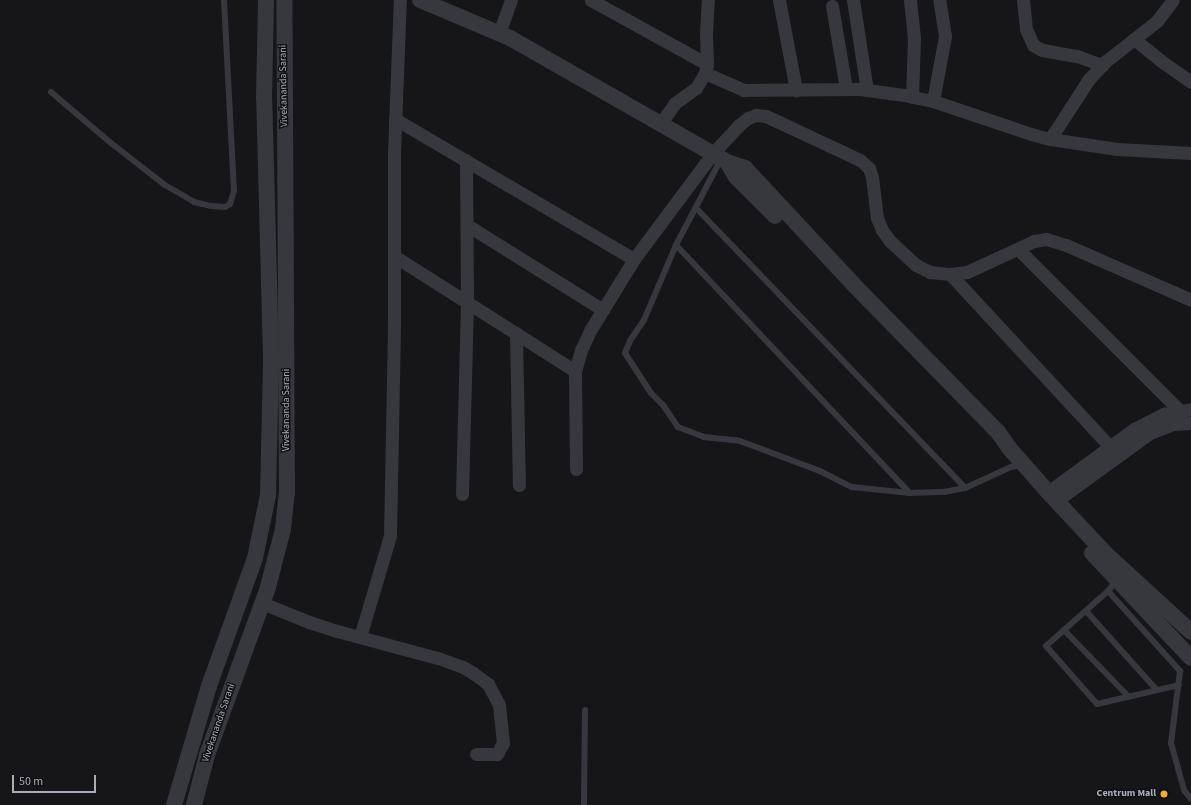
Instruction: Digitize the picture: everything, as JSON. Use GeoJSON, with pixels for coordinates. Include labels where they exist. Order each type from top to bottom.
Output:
{"type":"FeatureCollection","features":[{"type":"Feature","properties":{"kind":"street","name":"Vivekananda Sarani"},"geometry":{"type":"LineString","coordinates":[[174,805],[209,686],[255,558],[268,495],[270,419],[269,254],[264,98],[266,0]]}},
{"type":"Feature","properties":{"kind":"street","name":"Vivekananda Sarani"},"geometry":{"type":"LineString","coordinates":[[194,805],[207,755],[276,560],[283,529],[287,493],[284,0]]}},
{"type":"Feature","properties":{"kind":"street"},"geometry":{"type":"LineString","coordinates":[[360,637],[390,536],[395,119],[400,0]]}},
{"type":"Feature","properties":{"kind":"street"},"geometry":{"type":"LineString","coordinates":[[420,0],[499,33],[721,158],[745,168],[853,284],[998,432],[1017,466],[1114,571],[1191,632]]}},
{"type":"Feature","properties":{"kind":"street"},"geometry":{"type":"LineString","coordinates":[[499,33],[511,0]]}},
{"type":"Feature","properties":{"kind":"street"},"geometry":{"type":"LineString","coordinates":[[591,0],[744,90],[866,90],[933,101],[1050,139],[1117,149],[1191,153]]}},
{"type":"Feature","properties":{"kind":"street"},"geometry":{"type":"LineString","coordinates":[[661,123],[675,104],[696,88],[706,69],[708,0]]}},
{"type":"Feature","properties":{"kind":"street"},"geometry":{"type":"LineString","coordinates":[[779,0],[796,90]]}},
{"type":"Feature","properties":{"kind":"street"},"geometry":{"type":"LineString","coordinates":[[853,0],[866,90]]}},
{"type":"Feature","properties":{"kind":"street"},"geometry":{"type":"LineString","coordinates":[[910,0],[914,38],[912,97]]}},
{"type":"Feature","properties":{"kind":"street"},"geometry":{"type":"LineString","coordinates":[[933,101],[945,36],[939,0]]}},
{"type":"Feature","properties":{"kind":"street"},"geometry":{"type":"LineString","coordinates":[[1023,0],[1026,29],[1033,45],[1042,50],[1077,56],[1102,65]]}},
{"type":"Feature","properties":{"kind":"street"},"geometry":{"type":"LineString","coordinates":[[1050,139],[1075,98],[1102,65],[1157,21],[1173,0]]}},
{"type":"Feature","properties":{"kind":"street"},"geometry":{"type":"LineString","coordinates":[[832,6],[846,89]]}},
{"type":"Feature","properties":{"kind":"street"},"geometry":{"type":"LineString","coordinates":[[1134,39],[1191,82]]}},
{"type":"Feature","properties":{"kind":"street"},"geometry":{"type":"LineString","coordinates":[[576,469],[575,371],[584,343],[634,258],[721,158],[739,125],[748,118],[756,115],[766,116],[860,160],[869,168],[872,177],[877,218],[882,230],[916,265],[930,272],[950,274],[967,272],[1034,241],[1046,239],[1066,245],[1191,300]]}},
{"type":"Feature","properties":{"kind":"street"},"geometry":{"type":"LineString","coordinates":[[395,119],[634,258]]}},
{"type":"Feature","properties":{"kind":"street"},"geometry":{"type":"LineString","coordinates":[[462,494],[467,303],[466,160]]}},
{"type":"Feature","properties":{"kind":"street"},"geometry":{"type":"LineString","coordinates":[[467,225],[603,310]]}},
{"type":"Feature","properties":{"kind":"street"},"geometry":{"type":"LineString","coordinates":[[1018,249],[1185,409]]}},
{"type":"Feature","properties":{"kind":"street"},"geometry":{"type":"LineString","coordinates":[[269,254],[286,254]]}},
{"type":"Feature","properties":{"kind":"street"},"geometry":{"type":"LineString","coordinates":[[394,256],[575,371]]}},
{"type":"Feature","properties":{"kind":"street"},"geometry":{"type":"LineString","coordinates":[[950,274],[1109,446]]}},
{"type":"Feature","properties":{"kind":"street"},"geometry":{"type":"LineString","coordinates":[[516,333],[519,485]]}},
{"type":"Feature","properties":{"kind":"street"},"geometry":{"type":"LineString","coordinates":[[1057,502],[1109,446],[1153,418],[1185,409]]}},
{"type":"Feature","properties":{"kind":"street"},"geometry":{"type":"LineString","coordinates":[[1057,502],[1150,433],[1173,424],[1191,422]]}},
{"type":"Feature","properties":{"kind":"street"},"geometry":{"type":"LineString","coordinates":[[1017,466],[1057,502],[1191,660]]}},
{"type":"Feature","properties":{"kind":"street"},"geometry":{"type":"LineString","coordinates":[[259,610],[309,622],[463,667],[488,684],[499,705],[503,743],[497,754],[476,754]]}},
{"type":"Feature","properties":{"kind":"lane"},"geometry":{"type":"LineString","coordinates":[[51,92],[165,185],[194,202],[211,206],[225,207],[230,204],[234,191],[224,0]]}},
{"type":"Feature","properties":{"kind":"lane"},"geometry":{"type":"LineString","coordinates":[[721,158],[676,245],[644,320],[630,341],[625,353],[651,393],[663,405],[678,427],[704,437],[740,441],[820,471],[852,487],[910,493],[944,492],[965,488],[1017,466]]}},
{"type":"Feature","properties":{"kind":"lane"},"geometry":{"type":"LineString","coordinates":[[696,208],[965,488]]}},
{"type":"Feature","properties":{"kind":"lane"},"geometry":{"type":"LineString","coordinates":[[676,245],[910,493]]}},
{"type":"Feature","properties":{"kind":"lane"},"geometry":{"type":"LineString","coordinates":[[1179,685],[1097,704],[1046,646],[1086,611],[1114,571],[1180,671],[1179,685],[1171,743],[1184,790],[1191,799]]}},
{"type":"Feature","properties":{"kind":"lane"},"geometry":{"type":"LineString","coordinates":[[1086,611],[1157,690]]}},
{"type":"Feature","properties":{"kind":"lane"},"geometry":{"type":"LineString","coordinates":[[1064,630],[1129,697]]}},
{"type":"Feature","properties":{"kind":"lane"},"geometry":{"type":"LineString","coordinates":[[1180,671],[1191,660]]}},
{"type":"Feature","properties":{"kind":"lane"},"geometry":{"type":"LineString","coordinates":[[584,805],[585,710]]}},
{"type":"Feature","properties":{"kind":"place","name":"Centrum Mall"},"geometry":{"type":"Point","coordinates":[1164,794]}}]}
